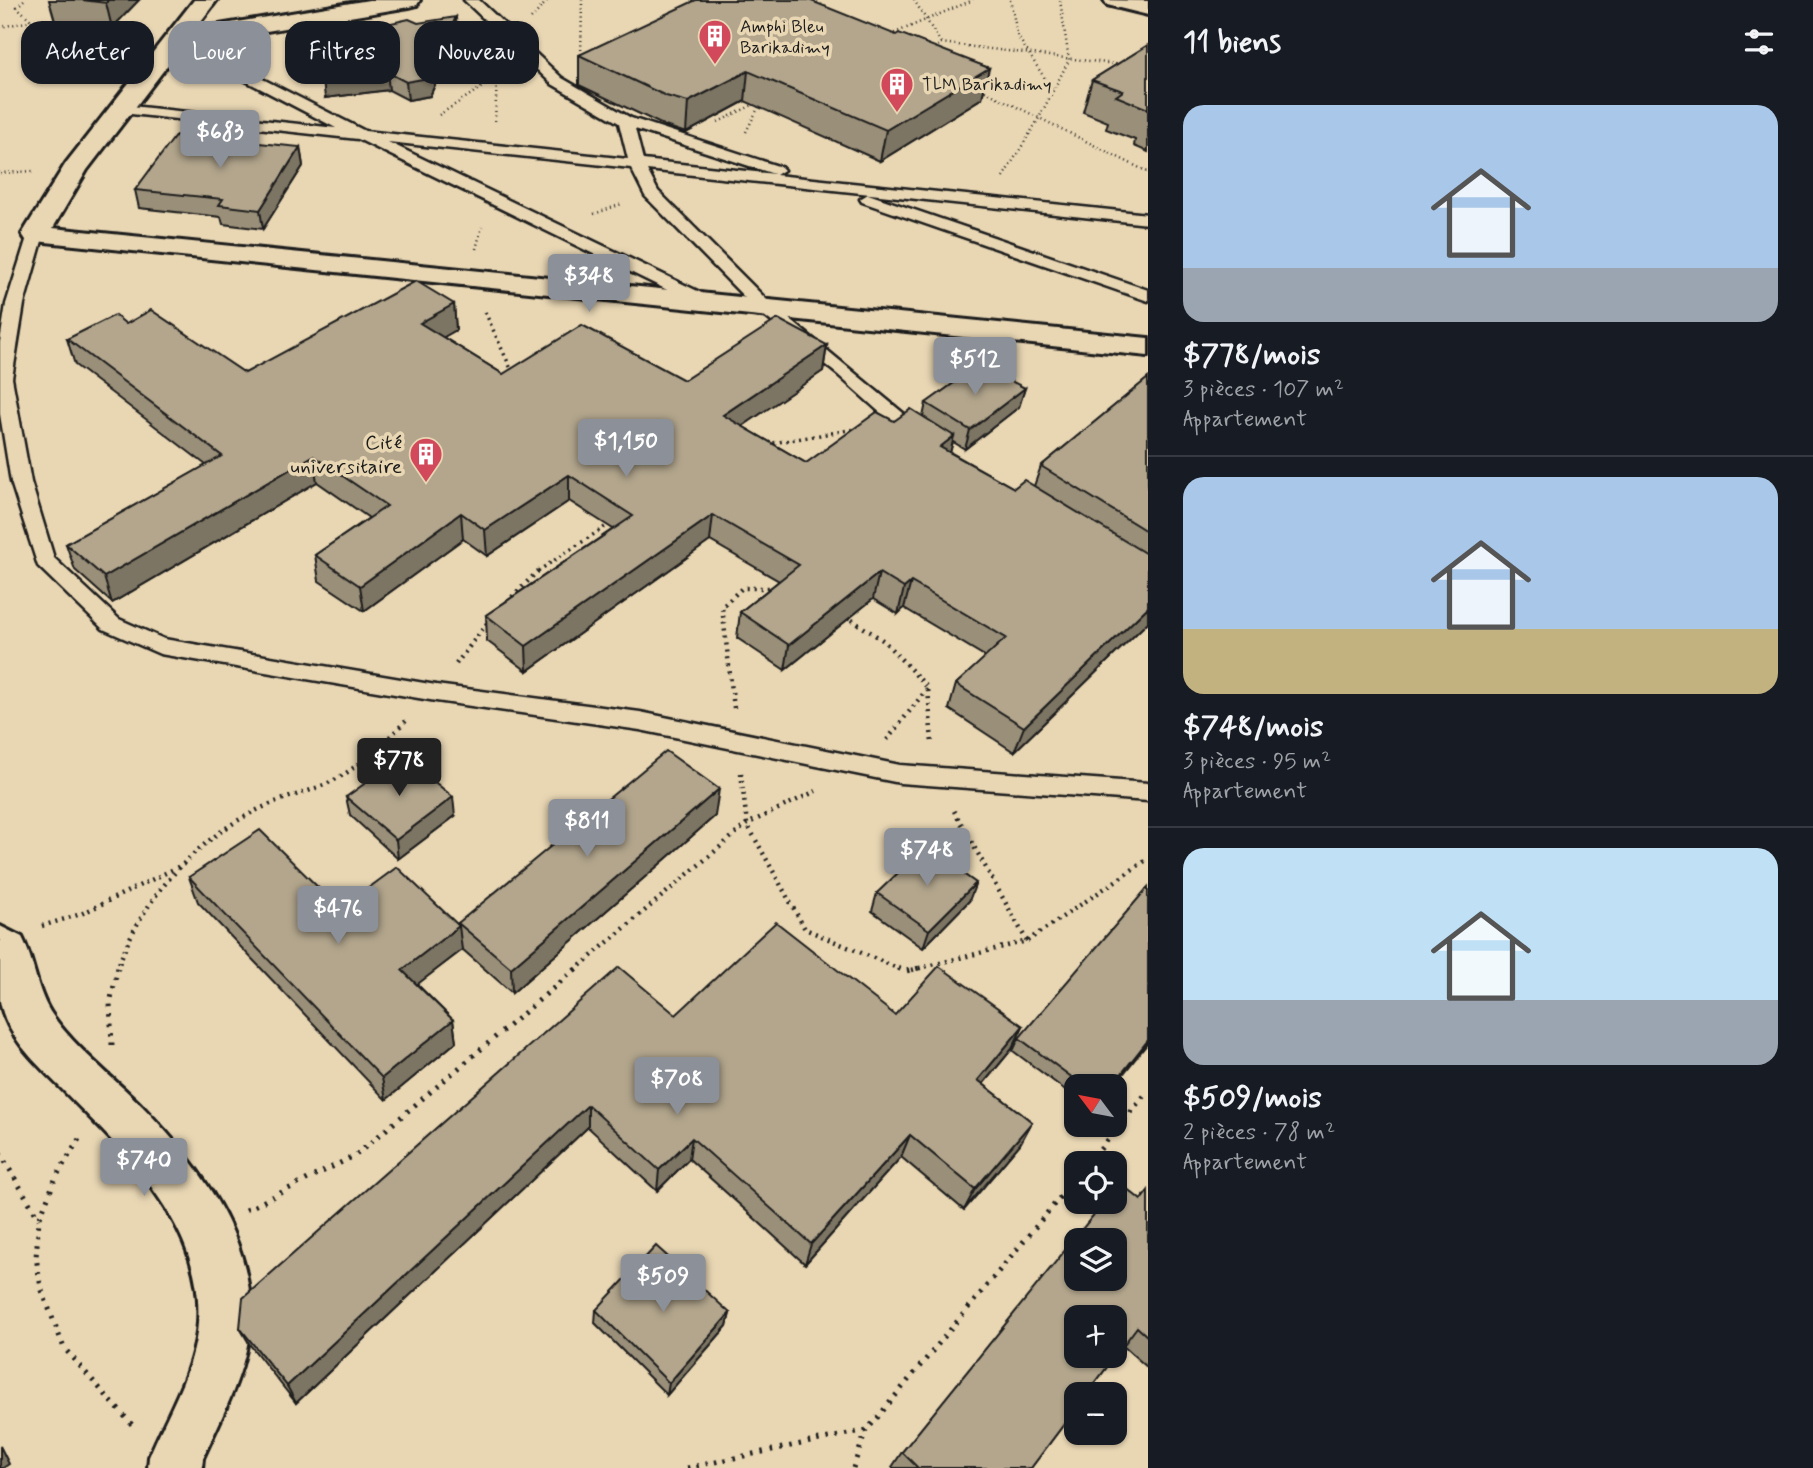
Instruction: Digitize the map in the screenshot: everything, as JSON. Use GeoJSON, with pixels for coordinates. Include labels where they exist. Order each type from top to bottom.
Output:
{"type":"FeatureCollection","features":[{"type":"Feature","properties":{"kind":"street"},"geometry":{"type":"LineString","coordinates":[[190,21],[206,0]]}},
{"type":"Feature","properties":{"kind":"street"},"geometry":{"type":"LineString","coordinates":[[271,23],[409,0]]}},
{"type":"Feature","properties":{"kind":"street"},"geometry":{"type":"LineString","coordinates":[[1115,0],[1148,8]]}},
{"type":"Feature","properties":{"kind":"street"},"geometry":{"type":"LineString","coordinates":[[168,50],[75,168],[36,234],[1148,347]]}},
{"type":"Feature","properties":{"kind":"street"},"geometry":{"type":"LineString","coordinates":[[18,937],[7,950],[18,994],[36,1030],[162,1162],[208,1229],[223,1286],[224,1322],[215,1366],[176,1463]]}},
{"type":"Feature","properties":{"kind":"lane"},"geometry":{"type":"LineString","coordinates":[[471,0],[557,81],[626,121],[831,186],[1148,296]]}},
{"type":"Feature","properties":{"kind":"lane"},"geometry":{"type":"LineString","coordinates":[[264,84],[366,137],[704,301]]}},
{"type":"Feature","properties":{"kind":"lane"},"geometry":{"type":"LineString","coordinates":[[122,110],[1148,219]]}},
{"type":"Feature","properties":{"kind":"lane"},"geometry":{"type":"LineString","coordinates":[[626,121],[637,165],[650,193],[764,307],[844,370],[901,421],[937,444]]}},
{"type":"Feature","properties":{"kind":"lane"},"geometry":{"type":"LineString","coordinates":[[36,234],[15,304],[3,378],[21,482],[45,561],[111,624],[160,646],[436,693],[640,721],[911,775],[1148,792]]}},
{"type":"Feature","properties":{"kind":"path"},"geometry":{"type":"LineString","coordinates":[[24,0],[17,7],[32,21]]}},
{"type":"Feature","properties":{"kind":"path"},"geometry":{"type":"LineString","coordinates":[[557,81],[581,70],[582,0]]}},
{"type":"Feature","properties":{"kind":"path"},"geometry":{"type":"LineString","coordinates":[[813,0],[837,13]]}},
{"type":"Feature","properties":{"kind":"path"},"geometry":{"type":"LineString","coordinates":[[914,0],[924,20],[941,43],[1134,66]]}},
{"type":"Feature","properties":{"kind":"path"},"geometry":{"type":"LineString","coordinates":[[894,43],[884,38],[973,0]]}},
{"type":"Feature","properties":{"kind":"path"},"geometry":{"type":"LineString","coordinates":[[1010,0],[1010,11],[1026,54],[1053,91]]}},
{"type":"Feature","properties":{"kind":"path"},"geometry":{"type":"LineString","coordinates":[[986,202],[1038,120],[1069,60],[1060,0]]}},
{"type":"Feature","properties":{"kind":"path"},"geometry":{"type":"LineString","coordinates":[[0,27],[21,23]]}},
{"type":"Feature","properties":{"kind":"path"},"geometry":{"type":"LineString","coordinates":[[271,28],[285,42]]}},
{"type":"Feature","properties":{"kind":"path"},"geometry":{"type":"LineString","coordinates":[[933,51],[941,43]]}},
{"type":"Feature","properties":{"kind":"path"},"geometry":{"type":"LineString","coordinates":[[970,83],[1038,120],[1148,172]]}},
{"type":"Feature","properties":{"kind":"path"},"geometry":{"type":"LineString","coordinates":[[317,84],[330,118]]}},
{"type":"Feature","properties":{"kind":"path"},"geometry":{"type":"LineString","coordinates":[[399,141],[486,84]]}},
{"type":"Feature","properties":{"kind":"path"},"geometry":{"type":"LineString","coordinates":[[681,140],[761,101]]}},
{"type":"Feature","properties":{"kind":"path"},"geometry":{"type":"LineString","coordinates":[[756,448],[901,421]]}},
{"type":"Feature","properties":{"kind":"path"},"geometry":{"type":"LineString","coordinates":[[502,606],[542,567],[619,517]]}},
{"type":"Feature","properties":{"kind":"path"},"geometry":{"type":"LineString","coordinates":[[112,1048],[111,998],[127,942],[158,895],[188,862],[230,828],[264,807],[316,790],[362,762],[436,693],[482,626],[492,616]]}},
{"type":"Feature","properties":{"kind":"path"},"geometry":{"type":"LineString","coordinates":[[208,1229],[356,1155],[747,824],[865,767],[928,688]]}},
{"type":"Feature","properties":{"kind":"path"},"geometry":{"type":"LineString","coordinates":[[1027,941],[1148,859]]}},
{"type":"Feature","properties":{"kind":"path"},"geometry":{"type":"LineString","coordinates":[[18,937],[82,914],[188,862]]}},
{"type":"Feature","properties":{"kind":"path"},"geometry":{"type":"LineString","coordinates":[[1099,1151],[1148,1091]]}},
{"type":"Feature","properties":{"kind":"path"},"geometry":{"type":"LineString","coordinates":[[103,1099],[56,1177],[39,1220],[36,1257],[41,1289],[64,1348],[129,1423],[176,1463]]}},
{"type":"Feature","properties":{"kind":"path"},"geometry":{"type":"LineString","coordinates":[[0,1153],[39,1220]]}},
{"type":"Feature","properties":{"kind":"path"},"geometry":{"type":"LineString","coordinates":[[853,1468],[867,1430],[1064,1192]]}},
{"type":"Feature","properties":{"kind":"path"},"geometry":{"type":"LineString","coordinates":[[687,1468],[867,1430]]}},
{"type":"Feature","properties":{"kind":"building"},"geometry":{"type":"Polygon","coordinates":[[[82,0],[108,0],[106,3],[82,0]]]}},
{"type":"Feature","properties":{"kind":"building"},"geometry":{"type":"Polygon","coordinates":[[[696,0],[809,0],[989,68],[886,130],[748,71],[688,102],[666,96],[579,55],[696,0]]]}},
{"type":"Feature","properties":{"kind":"building"},"geometry":{"type":"Polygon","coordinates":[[[456,17],[454,21],[431,21],[456,17]]]}},
{"type":"Feature","properties":{"kind":"building"},"geometry":{"type":"Polygon","coordinates":[[[409,19],[414,21],[414,81],[406,82],[400,79],[400,21],[409,19]]]}},
{"type":"Feature","properties":{"kind":"building"},"geometry":{"type":"Polygon","coordinates":[[[1148,45],[1148,109],[1116,96],[1123,91],[1092,80],[1148,45]]]}},
{"type":"Feature","properties":{"kind":"building"},"geometry":{"type":"Polygon","coordinates":[[[176,135],[300,147],[260,210],[219,205],[223,199],[135,190],[176,135]]]}},
{"type":"Feature","properties":{"kind":"building"},"geometry":{"type":"Polygon","coordinates":[[[416,281],[454,304],[420,323],[503,374],[582,325],[684,380],[778,319],[827,345],[723,415],[806,463],[877,412],[894,421],[911,409],[954,436],[940,447],[1014,488],[1024,480],[1148,555],[1148,607],[1024,727],[956,684],[1006,638],[911,582],[904,588],[879,573],[789,645],[740,612],[799,565],[713,515],[526,646],[486,615],[633,516],[569,475],[485,530],[461,513],[360,586],[315,555],[387,506],[313,456],[104,577],[66,544],[222,456],[67,339],[115,315],[126,324],[151,310],[245,373],[416,281]]]}},
{"type":"Feature","properties":{"kind":"building"},"geometry":{"type":"Polygon","coordinates":[[[979,365],[1025,388],[970,430],[926,403],[979,365]]]}},
{"type":"Feature","properties":{"kind":"building"},"geometry":{"type":"Polygon","coordinates":[[[1148,378],[1148,532],[1041,466],[1148,378]]]}},
{"type":"Feature","properties":{"kind":"building"},"geometry":{"type":"Polygon","coordinates":[[[666,751],[719,789],[511,968],[458,923],[666,751]]]}},
{"type":"Feature","properties":{"kind":"building"},"geometry":{"type":"Polygon","coordinates":[[[403,756],[453,797],[396,840],[346,797],[403,756]]]}},
{"type":"Feature","properties":{"kind":"building"},"geometry":{"type":"Polygon","coordinates":[[[260,830],[340,909],[397,867],[459,926],[402,970],[453,1020],[382,1078],[189,877],[260,830]]]}},
{"type":"Feature","properties":{"kind":"building"},"geometry":{"type":"Polygon","coordinates":[[[925,847],[976,883],[929,930],[877,893],[925,847]]]}},
{"type":"Feature","properties":{"kind":"building"},"geometry":{"type":"Polygon","coordinates":[[[1148,887],[1148,1040],[1121,1074],[1067,1074],[1019,1038],[1148,887]]]}},
{"type":"Feature","properties":{"kind":"building"},"geometry":{"type":"Polygon","coordinates":[[[776,922],[895,1015],[939,966],[1023,1026],[978,1080],[1032,1122],[975,1189],[910,1135],[811,1244],[692,1138],[659,1170],[588,1105],[287,1386],[240,1328],[243,1298],[619,967],[676,1015],[776,922]]]}},
{"type":"Feature","properties":{"kind":"building"},"geometry":{"type":"Polygon","coordinates":[[[1127,1189],[1141,1200],[1148,1191],[1148,1337],[1137,1327],[1127,1340],[1127,1305],[1064,1305],[1064,1368],[1106,1368],[1096,1382],[1064,1382],[1064,1424],[1031,1468],[918,1468],[902,1452],[1064,1252],[1064,1291],[1127,1291],[1127,1228],[1083,1228],[1094,1214],[1127,1214],[1127,1189]]]}},
{"type":"Feature","properties":{"kind":"building"},"geometry":{"type":"Polygon","coordinates":[[[656,1246],[730,1313],[669,1383],[596,1310],[656,1246]]]}},
{"type":"Feature","properties":{"kind":"place","name":"Amphi Bleu Barikadimy"},"geometry":{"type":"Point","coordinates":[715,66]}},
{"type":"Feature","properties":{"kind":"place","name":"TLM Barikadimy"},"geometry":{"type":"Point","coordinates":[897,114]}},
{"type":"Feature","properties":{"kind":"place","name":"Cité universitaire"},"geometry":{"type":"Point","coordinates":[426,484]}}]}
